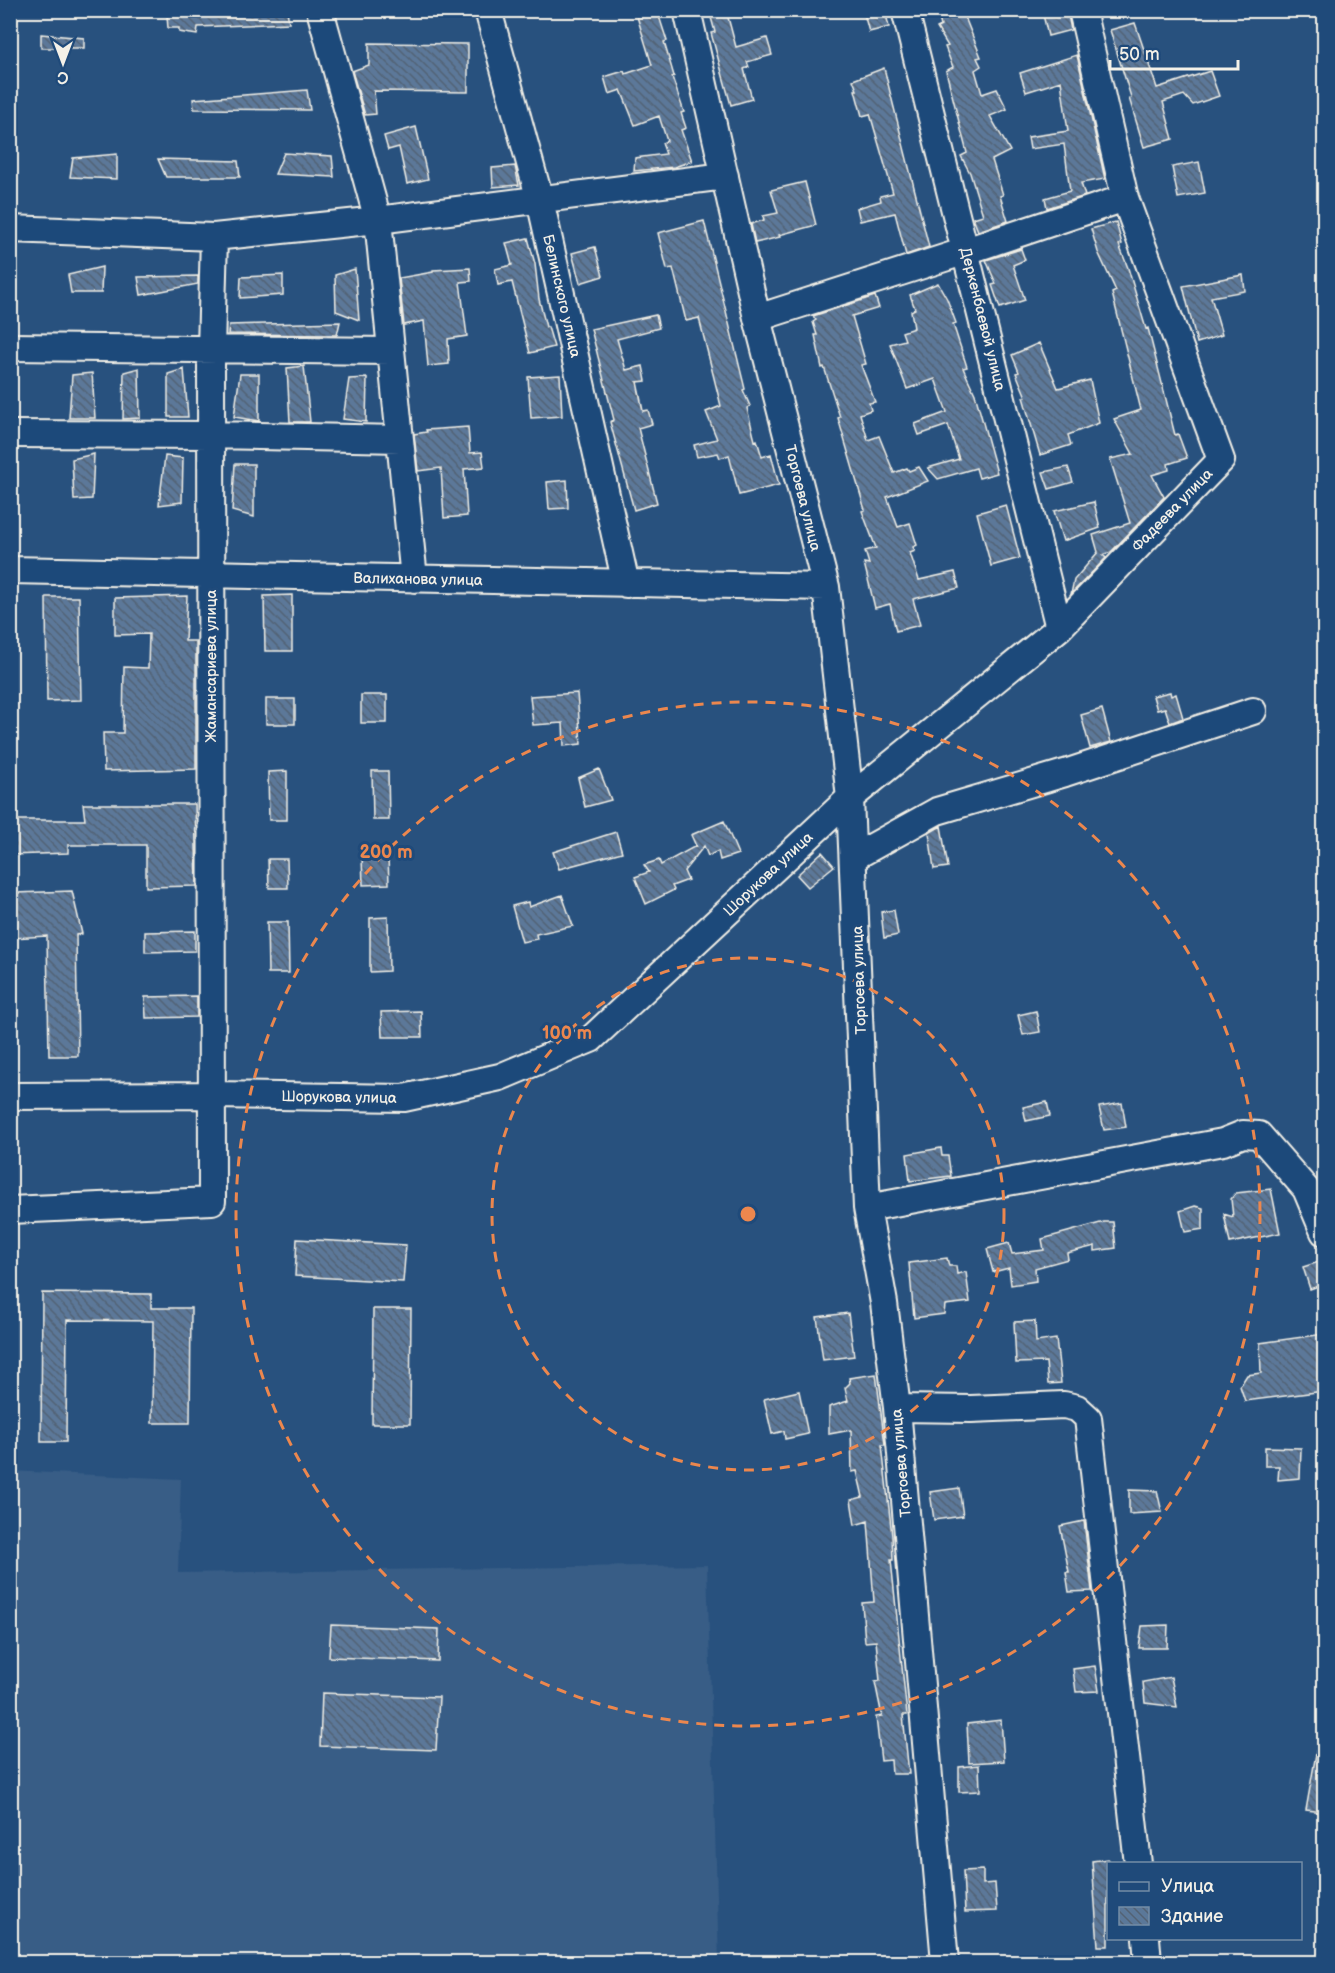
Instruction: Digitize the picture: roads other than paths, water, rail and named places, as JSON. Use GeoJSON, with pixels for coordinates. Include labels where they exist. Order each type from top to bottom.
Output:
{"type":"FeatureCollection","features":[{"type":"Feature","properties":{"kind":"street"},"geometry":{"type":"LineString","coordinates":[[320,10],[378,220],[414,579]]}},
{"type":"Feature","properties":{"kind":"street","name":"Белинского улица"},"geometry":{"type":"LineString","coordinates":[[488,10],[540,200],[626,584]]}},
{"type":"Feature","properties":{"kind":"street","name":"Торгоева улица"},"geometry":{"type":"LineString","coordinates":[[687,10],[757,318],[826,588],[850,798],[854,857],[867,1208],[884,1303],[897,1408],[945,1962]]}},
{"type":"Feature","properties":{"kind":"street","name":"Деркенбаевой улица"},"geometry":{"type":"LineString","coordinates":[[905,10],[1059,628]]}},
{"type":"Feature","properties":{"kind":"street","name":"Фадеева улица"},"geometry":{"type":"LineString","coordinates":[[850,798],[1059,628],[1221,460],[1125,198],[1082,10]]}},
{"type":"Feature","properties":{"kind":"street"},"geometry":{"type":"LineString","coordinates":[[10,229],[214,237],[378,220],[725,176]]}},
{"type":"Feature","properties":{"kind":"street"},"geometry":{"type":"LineString","coordinates":[[757,318],[1125,198]]}},
{"type":"Feature","properties":{"kind":"street","name":"Жамансариева улица"},"geometry":{"type":"LineString","coordinates":[[10,1210],[212,1201],[211,350],[214,237]]}},
{"type":"Feature","properties":{"kind":"street"},"geometry":{"type":"LineString","coordinates":[[10,347],[391,351]]}},
{"type":"Feature","properties":{"kind":"street"},"geometry":{"type":"LineString","coordinates":[[10,434],[211,435],[400,440]]}},
{"type":"Feature","properties":{"kind":"street","name":"Валиханова улица"},"geometry":{"type":"LineString","coordinates":[[10,570],[826,588]]}},
{"type":"Feature","properties":{"kind":"street"},"geometry":{"type":"LineString","coordinates":[[854,857],[937,811],[1065,773],[1253,711]]}},
{"type":"Feature","properties":{"kind":"street","name":"Шорукова улица"},"geometry":{"type":"LineString","coordinates":[[10,1096],[213,1095],[404,1098],[500,1077],[591,1039],[850,798]]}},
{"type":"Feature","properties":{"kind":"street"},"geometry":{"type":"LineString","coordinates":[[867,1208],[1223,1142],[1243,1134],[1259,1135],[1306,1189],[1324,1232]]}},
{"type":"Feature","properties":{"kind":"street"},"geometry":{"type":"LineString","coordinates":[[897,1408],[971,1409],[1064,1405],[1077,1408],[1088,1418],[1138,1862]]}},
{"type":"Feature","properties":{"kind":"street"},"geometry":{"type":"LineString","coordinates":[[1146,1940],[1148,1962]]}}]}
